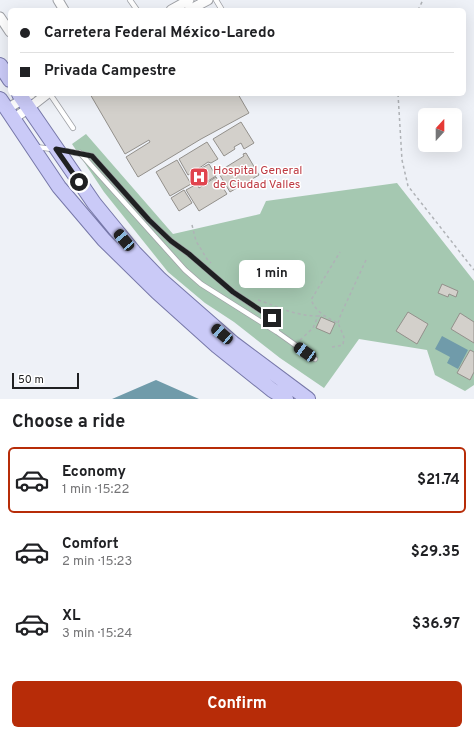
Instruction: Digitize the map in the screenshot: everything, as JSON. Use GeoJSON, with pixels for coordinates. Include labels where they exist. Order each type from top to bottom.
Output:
{"type":"FeatureCollection","features":[{"type":"Feature","properties":{"kind":"main road"},"geometry":{"type":"LineString","coordinates":[[0,65],[8,77]]}},
{"type":"Feature","properties":{"kind":"main road"},"geometry":{"type":"LineString","coordinates":[[25,99],[56,149],[94,204],[134,252],[160,279],[233,343],[308,399]]}},
{"type":"Feature","properties":{"kind":"main road"},"geometry":{"type":"LineString","coordinates":[[7,109],[59,187],[104,240],[157,292],[217,346],[272,390],[286,399]]}},
{"type":"Feature","properties":{"kind":"street"},"geometry":{"type":"LineString","coordinates":[[175,8],[189,0]]}},
{"type":"Feature","properties":{"kind":"street"},"geometry":{"type":"LineString","coordinates":[[193,8],[208,0]]}},
{"type":"Feature","properties":{"kind":"street"},"geometry":{"type":"LineString","coordinates":[[0,17],[8,29]]}},
{"type":"Feature","properties":{"kind":"street"},"geometry":{"type":"LineString","coordinates":[[7,109],[25,99],[39,96]]}},
{"type":"Feature","properties":{"kind":"lane"},"geometry":{"type":"LineString","coordinates":[[50,96],[73,128]]}},
{"type":"Feature","properties":{"kind":"lane"},"geometry":{"type":"LineString","coordinates":[[32,146],[92,156],[149,220],[171,241],[189,254],[233,292],[272,318],[277,332]]}},
{"type":"Feature","properties":{"kind":"lane"},"geometry":{"type":"LineString","coordinates":[[80,153],[185,270],[196,280],[277,332],[315,359]]}},
{"type":"Feature","properties":{"kind":"path"},"geometry":{"type":"LineString","coordinates":[[398,96],[402,160],[408,186],[474,270]]}},
{"type":"Feature","properties":{"kind":"path"},"geometry":{"type":"LineString","coordinates":[[192,225],[196,241],[207,259],[212,264]]}},
{"type":"Feature","properties":{"kind":"path"},"geometry":{"type":"LineString","coordinates":[[332,347],[343,345],[344,337],[338,323],[324,316],[311,300],[340,252]]}},
{"type":"Feature","properties":{"kind":"path"},"geometry":{"type":"LineString","coordinates":[[338,323],[366,260]]}},
{"type":"Feature","properties":{"kind":"path"},"geometry":{"type":"LineString","coordinates":[[257,299],[293,313],[306,316],[324,316]]}},
{"type":"Feature","properties":{"kind":"path"},"geometry":{"type":"LineString","coordinates":[[295,344],[312,328],[318,316]]}},
{"type":"Feature","properties":{"kind":"green space"},"geometry":{"type":"Polygon","coordinates":[[[86,134],[173,234],[260,214],[266,201],[397,183],[474,281],[474,385],[465,391],[435,375],[427,350],[359,339],[324,388],[280,358],[234,322],[205,303],[168,272],[104,192],[72,144],[86,134]]]}},
{"type":"Feature","properties":{"kind":"water"},"geometry":{"type":"Polygon","coordinates":[[[442,336],[468,350],[458,369],[447,363],[450,357],[435,349],[442,336]]]}},
{"type":"Feature","properties":{"kind":"water"},"geometry":{"type":"Polygon","coordinates":[[[156,380],[199,399],[112,399],[156,380]]]}},
{"type":"Feature","properties":{"kind":"building"},"geometry":{"type":"Polygon","coordinates":[[[91,96],[239,96],[249,113],[201,139],[138,177],[126,157],[150,142],[149,140],[125,154],[91,96]]]}},
{"type":"Feature","properties":{"kind":"building"},"geometry":{"type":"Polygon","coordinates":[[[241,122],[254,143],[244,149],[241,143],[224,156],[213,139],[241,122]]]}},
{"type":"Feature","properties":{"kind":"building"},"geometry":{"type":"Polygon","coordinates":[[[207,142],[218,159],[211,163],[208,162],[195,171],[196,173],[193,172],[188,175],[179,159],[207,142]]]}},
{"type":"Feature","properties":{"kind":"building"},"geometry":{"type":"Polygon","coordinates":[[[246,153],[259,175],[230,192],[218,172],[244,156],[243,154],[246,153]]]}},
{"type":"Feature","properties":{"kind":"building"},"geometry":{"type":"Polygon","coordinates":[[[177,160],[191,184],[170,196],[156,172],[177,160]]]}},
{"type":"Feature","properties":{"kind":"building"},"geometry":{"type":"Polygon","coordinates":[[[209,164],[216,176],[203,184],[196,171],[209,164]]]}},
{"type":"Feature","properties":{"kind":"building"},"geometry":{"type":"Polygon","coordinates":[[[216,177],[227,194],[199,211],[186,190],[197,184],[199,188],[216,177]]]}},
{"type":"Feature","properties":{"kind":"building"},"geometry":{"type":"Polygon","coordinates":[[[184,190],[192,203],[179,211],[171,198],[184,190]]]}},
{"type":"Feature","properties":{"kind":"building"},"geometry":{"type":"Polygon","coordinates":[[[442,284],[458,291],[456,297],[449,294],[448,297],[438,293],[442,284]]]}},
{"type":"Feature","properties":{"kind":"building"},"geometry":{"type":"Polygon","coordinates":[[[408,312],[428,324],[417,344],[396,331],[408,312]]]}},
{"type":"Feature","properties":{"kind":"building"},"geometry":{"type":"Polygon","coordinates":[[[460,313],[474,322],[474,343],[451,329],[460,313]]]}},
{"type":"Feature","properties":{"kind":"building"},"geometry":{"type":"Polygon","coordinates":[[[321,317],[335,323],[330,334],[316,328],[321,317]]]}},
{"type":"Feature","properties":{"kind":"building"},"geometry":{"type":"Polygon","coordinates":[[[470,350],[474,352],[474,372],[470,380],[457,373],[470,350]]]}},
{"type":"Feature","properties":{"kind":"place","name":"Hospital General de Ciudad Valles"},"geometry":{"type":"Point","coordinates":[199,177]}},
{"type":"Feature","properties":{"kind":"route"},"geometry":{"type":"LineString","coordinates":[[79,182],[56,149],[92,156],[149,220],[171,241],[189,254],[233,292],[272,318]]}}]}
